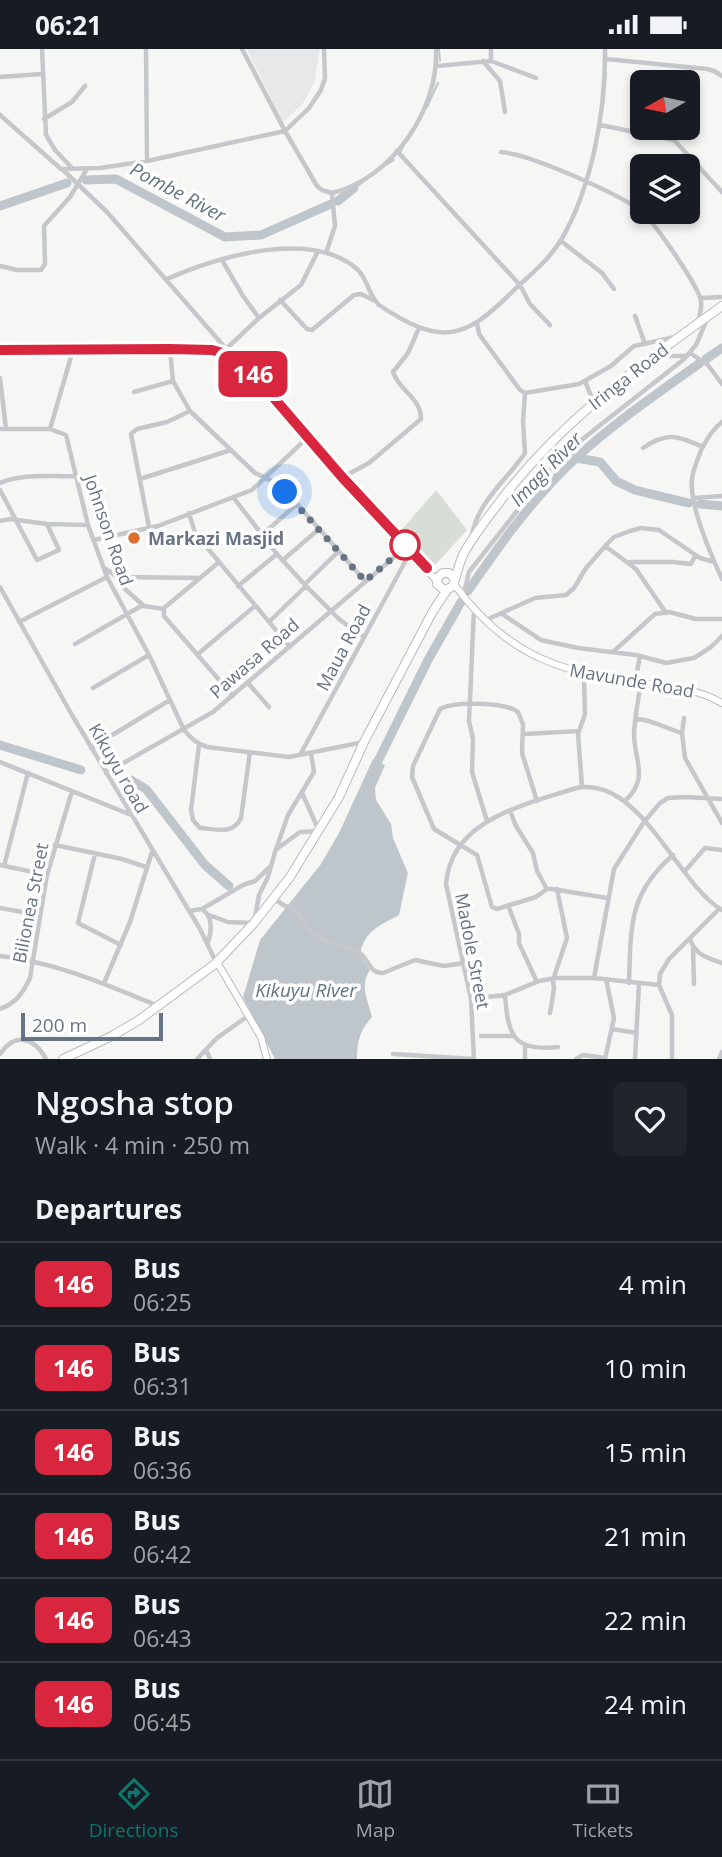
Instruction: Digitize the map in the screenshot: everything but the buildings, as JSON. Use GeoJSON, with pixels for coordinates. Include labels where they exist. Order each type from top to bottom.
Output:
{"type":"FeatureCollection","features":[{"type":"Feature","properties":{"kind":"highway","name":"Iringa Road"},"geometry":{"type":"LineString","coordinates":[[463,554],[533,460],[593,401],[722,306]]}},
{"type":"Feature","properties":{"kind":"highway"},"geometry":{"type":"LineString","coordinates":[[433,611],[437,582],[463,554]]}},
{"type":"Feature","properties":{"kind":"highway"},"geometry":{"type":"LineString","coordinates":[[63,1059],[112,1036],[217,962],[274,899],[339,797],[364,742],[433,611],[451,585],[463,554]]}},
{"type":"Feature","properties":{"kind":"highway"},"geometry":{"type":"LineString","coordinates":[[444,572],[451,585]]}},
{"type":"Feature","properties":{"kind":"highway"},"geometry":{"type":"LineString","coordinates":[[437,582],[441,589],[451,585]]}},
{"type":"Feature","properties":{"kind":"street"},"geometry":{"type":"LineString","coordinates":[[42,49],[44,119],[49,142],[72,168]]}},
{"type":"Feature","properties":{"kind":"street"},"geometry":{"type":"LineString","coordinates":[[146,49],[147,162]]}},
{"type":"Feature","properties":{"kind":"street"},"geometry":{"type":"LineString","coordinates":[[242,49],[317,185],[332,193],[352,185],[374,171],[397,151],[429,98],[437,67],[436,49]]}},
{"type":"Feature","properties":{"kind":"street"},"geometry":{"type":"LineString","coordinates":[[61,169],[87,169],[147,162],[285,131],[309,108],[321,90],[325,78],[324,49]]}},
{"type":"Feature","properties":{"kind":"street"},"geometry":{"type":"LineString","coordinates":[[491,49],[491,61]]}},
{"type":"Feature","properties":{"kind":"street"},"geometry":{"type":"LineString","coordinates":[[281,300],[307,329],[312,330],[354,295],[361,294],[419,328],[449,333],[490,315],[544,263],[561,241],[580,200],[600,125],[605,49]]}},
{"type":"Feature","properties":{"kind":"street"},"geometry":{"type":"LineString","coordinates":[[606,59],[707,69],[722,76]]}},
{"type":"Feature","properties":{"kind":"street"},"geometry":{"type":"LineString","coordinates":[[483,61],[500,81],[505,112]]}},
{"type":"Feature","properties":{"kind":"street"},"geometry":{"type":"LineString","coordinates":[[437,67],[491,61],[536,78]]}},
{"type":"Feature","properties":{"kind":"street"},"geometry":{"type":"LineString","coordinates":[[0,77],[42,74]]}},
{"type":"Feature","properties":{"kind":"street"},"geometry":{"type":"LineString","coordinates":[[44,119],[72,102],[85,86]]}},
{"type":"Feature","properties":{"kind":"street"},"geometry":{"type":"LineString","coordinates":[[0,115],[107,212],[437,582]]}},
{"type":"Feature","properties":{"kind":"street"},"geometry":{"type":"LineString","coordinates":[[600,125],[674,140],[722,192]]}},
{"type":"Feature","properties":{"kind":"street"},"geometry":{"type":"LineString","coordinates":[[397,151],[520,285],[530,304],[550,325]]}},
{"type":"Feature","properties":{"kind":"street"},"geometry":{"type":"LineString","coordinates":[[501,152],[537,161],[585,182],[634,207],[648,218],[701,298],[698,323]]}},
{"type":"Feature","properties":{"kind":"street"},"geometry":{"type":"LineString","coordinates":[[0,266],[17,270],[40,270],[45,264],[44,226],[78,185],[87,169]]}},
{"type":"Feature","properties":{"kind":"street"},"geometry":{"type":"LineString","coordinates":[[326,253],[335,226],[332,193]]}},
{"type":"Feature","properties":{"kind":"street"},"geometry":{"type":"LineString","coordinates":[[561,241],[602,273],[614,289]]}},
{"type":"Feature","properties":{"kind":"street"},"geometry":{"type":"LineString","coordinates":[[167,279],[222,260],[293,248],[318,251],[342,259],[357,269],[366,281],[373,300]]}},
{"type":"Feature","properties":{"kind":"street"},"geometry":{"type":"LineString","coordinates":[[227,348],[304,282],[318,251]]}},
{"type":"Feature","properties":{"kind":"street"},"geometry":{"type":"LineString","coordinates":[[222,260],[259,318]]}},
{"type":"Feature","properties":{"kind":"street"},"geometry":{"type":"LineString","coordinates":[[701,298],[722,297]]}},
{"type":"Feature","properties":{"kind":"street"},"geometry":{"type":"LineString","coordinates":[[635,316],[645,344]]}},
{"type":"Feature","properties":{"kind":"street"},"geometry":{"type":"LineString","coordinates":[[463,597],[469,572],[562,456],[689,354],[708,316]]}},
{"type":"Feature","properties":{"kind":"street"},"geometry":{"type":"LineString","coordinates":[[477,323],[481,337],[525,393],[585,381],[611,366],[625,351],[678,337]]}},
{"type":"Feature","properties":{"kind":"street"},"geometry":{"type":"LineString","coordinates":[[342,477],[369,463],[421,419],[417,401],[396,380],[393,372],[408,353],[419,328]]}},
{"type":"Feature","properties":{"kind":"street"},"geometry":{"type":"LineString","coordinates":[[170,349],[173,381],[190,411],[255,473],[278,485],[365,581]]}},
{"type":"Feature","properties":{"kind":"street"},"geometry":{"type":"LineString","coordinates":[[0,350],[212,350],[236,359]]}},
{"type":"Feature","properties":{"kind":"street"},"geometry":{"type":"LineString","coordinates":[[0,378],[3,429],[50,429],[73,350]]}},
{"type":"Feature","properties":{"kind":"street"},"geometry":{"type":"LineString","coordinates":[[657,353],[669,356],[689,354],[708,365],[722,384]]}},
{"type":"Feature","properties":{"kind":"street"},"geometry":{"type":"LineString","coordinates":[[134,392],[173,381]]}},
{"type":"Feature","properties":{"kind":"street"},"geometry":{"type":"LineString","coordinates":[[585,381],[593,401]]}},
{"type":"Feature","properties":{"kind":"street"},"geometry":{"type":"LineString","coordinates":[[470,543],[478,516],[492,493],[525,453],[525,393]]}},
{"type":"Feature","properties":{"kind":"street"},"geometry":{"type":"LineString","coordinates":[[149,527],[131,437],[133,431],[167,422],[190,411]]}},
{"type":"Feature","properties":{"kind":"street"},"geometry":{"type":"LineString","coordinates":[[722,422],[710,434],[703,447],[692,479],[693,498],[722,579]]}},
{"type":"Feature","properties":{"kind":"street","name":"Johnson Road"},"geometry":{"type":"LineString","coordinates":[[50,429],[64,432],[69,439],[75,477],[88,525],[107,577],[149,655],[184,730],[199,745]]}},
{"type":"Feature","properties":{"kind":"street"},"geometry":{"type":"LineString","coordinates":[[643,448],[663,437],[674,436],[703,447]]}},
{"type":"Feature","properties":{"kind":"street"},"geometry":{"type":"LineString","coordinates":[[94,540],[149,527],[255,488],[308,437]]}},
{"type":"Feature","properties":{"kind":"street"},"geometry":{"type":"LineString","coordinates":[[139,479],[231,450]]}},
{"type":"Feature","properties":{"kind":"street"},"geometry":{"type":"LineString","coordinates":[[0,484],[28,477],[75,477]]}},
{"type":"Feature","properties":{"kind":"street"},"geometry":{"type":"LineString","coordinates":[[0,490],[37,561],[59,550],[47,524]]}},
{"type":"Feature","properties":{"kind":"street"},"geometry":{"type":"LineString","coordinates":[[693,498],[722,496]]}},
{"type":"Feature","properties":{"kind":"street","name":"Maua Road"},"geometry":{"type":"LineString","coordinates":[[233,497],[305,585],[340,620],[364,637]]}},
{"type":"Feature","properties":{"kind":"street"},"geometry":{"type":"LineString","coordinates":[[262,535],[297,504]]}},
{"type":"Feature","properties":{"kind":"street"},"geometry":{"type":"LineString","coordinates":[[189,513],[195,533],[290,647]]}},
{"type":"Feature","properties":{"kind":"street"},"geometry":{"type":"LineString","coordinates":[[0,521],[10,519],[47,524],[88,525]]}},
{"type":"Feature","properties":{"kind":"street"},"geometry":{"type":"LineString","coordinates":[[485,620],[535,598],[566,595],[605,546],[621,534],[650,528],[659,530],[695,555],[714,562]]}},
{"type":"Feature","properties":{"kind":"street"},"geometry":{"type":"LineString","coordinates":[[282,560],[319,529]]}},
{"type":"Feature","properties":{"kind":"street"},"geometry":{"type":"LineString","coordinates":[[605,546],[628,562],[645,580],[666,613]]}},
{"type":"Feature","properties":{"kind":"street","name":"Pawasa Road"},"geometry":{"type":"LineString","coordinates":[[106,773],[213,712],[331,609],[409,548]]}},
{"type":"Feature","properties":{"kind":"street","name":"Maua Road"},"geometry":{"type":"LineString","coordinates":[[299,756],[409,548]]}},
{"type":"Feature","properties":{"kind":"street"},"geometry":{"type":"LineString","coordinates":[[269,622],[339,551]]}},
{"type":"Feature","properties":{"kind":"street"},"geometry":{"type":"LineString","coordinates":[[239,586],[277,554]]}},
{"type":"Feature","properties":{"kind":"street"},"geometry":{"type":"LineString","coordinates":[[628,562],[674,562],[686,565],[691,564],[695,555]]}},
{"type":"Feature","properties":{"kind":"street"},"geometry":{"type":"LineString","coordinates":[[218,563],[164,609],[164,616],[233,696]]}},
{"type":"Feature","properties":{"kind":"street"},"geometry":{"type":"LineString","coordinates":[[104,568],[118,577],[125,589],[143,605],[164,609]]}},
{"type":"Feature","properties":{"kind":"street"},"geometry":{"type":"LineString","coordinates":[[427,568],[444,572]]}},
{"type":"Feature","properties":{"kind":"street"},"geometry":{"type":"LineString","coordinates":[[19,622],[107,577]]}},
{"type":"Feature","properties":{"kind":"street"},"geometry":{"type":"LineString","coordinates":[[118,577],[201,577]]}},
{"type":"Feature","properties":{"kind":"street","name":"Mavunde Road"},"geometry":{"type":"LineString","coordinates":[[451,585],[498,633],[528,652],[584,675],[696,690],[722,703]]}},
{"type":"Feature","properties":{"kind":"street","name":"Kikuyu road"},"geometry":{"type":"LineString","coordinates":[[0,587],[217,962]]}},
{"type":"Feature","properties":{"kind":"street"},"geometry":{"type":"LineString","coordinates":[[75,644],[143,605]]}},
{"type":"Feature","properties":{"kind":"street"},"geometry":{"type":"LineString","coordinates":[[198,654],[255,606]]}},
{"type":"Feature","properties":{"kind":"street"},"geometry":{"type":"LineString","coordinates":[[474,609],[469,722],[473,739],[472,772],[487,821]]}},
{"type":"Feature","properties":{"kind":"street"},"geometry":{"type":"LineString","coordinates":[[614,651],[652,616],[666,613],[696,619],[722,619]]}},
{"type":"Feature","properties":{"kind":"street"},"geometry":{"type":"LineString","coordinates":[[502,614],[541,640],[578,648],[614,651],[666,663],[685,661],[703,653],[722,636]]}},
{"type":"Feature","properties":{"kind":"street"},"geometry":{"type":"LineString","coordinates":[[93,688],[149,655]]}},
{"type":"Feature","properties":{"kind":"street"},"geometry":{"type":"LineString","coordinates":[[625,801],[633,794],[640,775],[634,738],[640,656]]}},
{"type":"Feature","properties":{"kind":"street"},"geometry":{"type":"LineString","coordinates":[[584,675],[585,714],[579,731],[582,787],[609,793],[625,801],[703,894],[721,909],[663,967],[659,985],[672,1015],[672,1059]]}},
{"type":"Feature","properties":{"kind":"street"},"geometry":{"type":"LineString","coordinates":[[248,683],[269,707]]}},
{"type":"Feature","properties":{"kind":"street"},"geometry":{"type":"LineString","coordinates":[[91,748],[170,701]]}},
{"type":"Feature","properties":{"kind":"street"},"geometry":{"type":"LineString","coordinates":[[537,801],[522,753],[522,717],[514,709],[470,704],[443,707],[437,713],[412,772],[434,829],[477,855],[492,907],[496,909],[536,897],[547,890],[557,889],[607,898]]}},
{"type":"Feature","properties":{"kind":"street"},"geometry":{"type":"LineString","coordinates":[[684,718],[682,733],[685,758],[722,823]]}},
{"type":"Feature","properties":{"kind":"street"},"geometry":{"type":"LineString","coordinates":[[635,723],[638,719],[644,719],[682,733]]}},
{"type":"Feature","properties":{"kind":"street"},"geometry":{"type":"LineString","coordinates":[[524,734],[579,731]]}},
{"type":"Feature","properties":{"kind":"street"},"geometry":{"type":"LineString","coordinates":[[250,751],[238,824],[226,830],[200,828],[193,820],[191,810],[199,745],[250,751],[289,757],[364,742]]}},
{"type":"Feature","properties":{"kind":"street"},"geometry":{"type":"LineString","coordinates":[[202,909],[209,915],[228,922],[254,923],[260,895],[288,815],[313,772],[311,753]]}},
{"type":"Feature","properties":{"kind":"street"},"geometry":{"type":"LineString","coordinates":[[0,761],[130,814]]}},
{"type":"Feature","properties":{"kind":"street"},"geometry":{"type":"LineString","coordinates":[[28,773],[2,866],[47,875]]}},
{"type":"Feature","properties":{"kind":"street","name":"Madole Street"},"geometry":{"type":"LineString","coordinates":[[474,1059],[471,999],[446,884],[449,869],[459,846],[472,831],[487,821],[582,787]]}},
{"type":"Feature","properties":{"kind":"street","name":"Bilionea Street"},"geometry":{"type":"LineString","coordinates":[[0,1009],[23,993],[34,962],[47,875],[72,791]]}},
{"type":"Feature","properties":{"kind":"street"},"geometry":{"type":"LineString","coordinates":[[275,852],[300,832],[319,831],[302,794]]}},
{"type":"Feature","properties":{"kind":"street"},"geometry":{"type":"LineString","coordinates":[[594,978],[614,869],[644,822],[660,803],[668,798],[722,799]]}},
{"type":"Feature","properties":{"kind":"street"},"geometry":{"type":"LineString","coordinates":[[510,811],[516,826],[533,852],[537,871],[547,890]]}},
{"type":"Feature","properties":{"kind":"street"},"geometry":{"type":"LineString","coordinates":[[55,845],[122,859],[146,867]]}},
{"type":"Feature","properties":{"kind":"street"},"geometry":{"type":"LineString","coordinates":[[685,871],[705,848],[722,850]]}},
{"type":"Feature","properties":{"kind":"street"},"geometry":{"type":"LineString","coordinates":[[104,983],[140,894],[152,851]]}},
{"type":"Feature","properties":{"kind":"street"},"geometry":{"type":"LineString","coordinates":[[95,854],[78,923],[121,945]]}},
{"type":"Feature","properties":{"kind":"street"},"geometry":{"type":"LineString","coordinates":[[629,983],[632,930],[637,902],[651,876],[673,855]]}},
{"type":"Feature","properties":{"kind":"street"},"geometry":{"type":"LineString","coordinates":[[189,911],[202,909],[237,888],[256,881],[271,866]]}},
{"type":"Feature","properties":{"kind":"street"},"geometry":{"type":"LineString","coordinates":[[550,1013],[554,989],[552,980],[555,978],[559,956],[567,938],[557,889]]}},
{"type":"Feature","properties":{"kind":"street"},"geometry":{"type":"LineString","coordinates":[[274,899],[294,908],[309,929],[321,939],[345,946],[363,956],[378,973],[383,974],[413,960],[440,966],[464,963]]}},
{"type":"Feature","properties":{"kind":"street"},"geometry":{"type":"LineString","coordinates":[[508,905],[519,934],[519,943],[537,982]]}},
{"type":"Feature","properties":{"kind":"street"},"geometry":{"type":"LineString","coordinates":[[0,908],[39,915]]}},
{"type":"Feature","properties":{"kind":"street"},"geometry":{"type":"LineString","coordinates":[[208,943],[212,926],[209,915]]}},
{"type":"Feature","properties":{"kind":"street"},"geometry":{"type":"LineString","coordinates":[[690,939],[693,949],[694,984]]}},
{"type":"Feature","properties":{"kind":"street"},"geometry":{"type":"LineString","coordinates":[[693,949],[722,963]]}},
{"type":"Feature","properties":{"kind":"street"},"geometry":{"type":"LineString","coordinates":[[0,956],[34,962],[104,983],[158,1006]]}},
{"type":"Feature","properties":{"kind":"street"},"geometry":{"type":"LineString","coordinates":[[217,962],[261,1037],[267,1059]]}},
{"type":"Feature","properties":{"kind":"street"},"geometry":{"type":"LineString","coordinates":[[471,999],[505,995],[555,978],[594,978],[659,985]]}},
{"type":"Feature","properties":{"kind":"street"},"geometry":{"type":"LineString","coordinates":[[576,1059],[583,1055],[605,1059],[613,1011],[607,979]]}},
{"type":"Feature","properties":{"kind":"street"},"geometry":{"type":"LineString","coordinates":[[635,1059],[639,984]]}},
{"type":"Feature","properties":{"kind":"street"},"geometry":{"type":"LineString","coordinates":[[505,995],[512,1036]]}},
{"type":"Feature","properties":{"kind":"street"},"geometry":{"type":"LineString","coordinates":[[197,1059],[217,1038],[248,1016]]}},
{"type":"Feature","properties":{"kind":"street"},"geometry":{"type":"LineString","coordinates":[[612,1029],[637,1033]]}},
{"type":"Feature","properties":{"kind":"street"},"geometry":{"type":"LineString","coordinates":[[473,1032],[481,1036],[512,1036],[525,1046],[544,1049],[558,1047]]}},
{"type":"Feature","properties":{"kind":"street"},"geometry":{"type":"LineString","coordinates":[[473,1041],[481,1036]]}},
{"type":"Feature","properties":{"kind":"street"},"geometry":{"type":"LineString","coordinates":[[0,1054],[13,1039],[20,1038],[41,1050],[46,1059]]}},
{"type":"Feature","properties":{"kind":"street"},"geometry":{"type":"LineString","coordinates":[[525,1046],[525,1059]]}},
{"type":"Feature","properties":{"kind":"street"},"geometry":{"type":"LineString","coordinates":[[206,1050],[210,1059]]}},
{"type":"Feature","properties":{"kind":"street"},"geometry":{"type":"LineString","coordinates":[[719,1059],[722,1052]]}},
{"type":"Feature","properties":{"kind":"street"},"geometry":{"type":"LineString","coordinates":[[393,1054],[474,1059]]}},
{"type":"Feature","properties":{"kind":"shaded area"},"geometry":{"type":"Polygon","coordinates":[[[247,49],[320,49],[314,83],[304,102],[283,123],[247,49]]]}},
{"type":"Feature","properties":{"kind":"shaded area"},"geometry":{"type":"Polygon","coordinates":[[[436,490],[467,530],[436,564],[426,562],[400,532],[436,490]]]}},
{"type":"Feature","properties":{"kind":"water","name":"Kikuyu River"},"geometry":{"type":"Polygon","coordinates":[[[373,759],[385,765],[375,788],[376,800],[391,824],[393,838],[408,873],[399,915],[369,935],[360,955],[370,970],[365,987],[372,1017],[360,1036],[357,1059],[275,1059],[243,997],[260,940],[321,864],[339,833],[373,759]]]}},
{"type":"Feature","properties":{"kind":"waterway"},"geometry":{"type":"LineString","coordinates":[[439,49],[440,61]]}},
{"type":"Feature","properties":{"kind":"waterway"},"geometry":{"type":"LineString","coordinates":[[427,107],[438,83]]}},
{"type":"Feature","properties":{"kind":"waterway"},"geometry":{"type":"LineString","coordinates":[[401,151],[404,145]]}},
{"type":"Feature","properties":{"kind":"waterway"},"geometry":{"type":"LineString","coordinates":[[386,165],[394,160]]}},
{"type":"Feature","properties":{"kind":"waterway","name":"Pombe River"},"geometry":{"type":"LineString","coordinates":[[86,180],[116,179],[225,237],[261,235],[331,204]]}},
{"type":"Feature","properties":{"kind":"waterway","name":"Pombe River"},"geometry":{"type":"LineString","coordinates":[[0,206],[67,183]]}},
{"type":"Feature","properties":{"kind":"waterway"},"geometry":{"type":"LineString","coordinates":[[354,188],[362,183]]}},
{"type":"Feature","properties":{"kind":"waterway","name":"Pombe River"},"geometry":{"type":"LineString","coordinates":[[338,201],[354,188]]}},
{"type":"Feature","properties":{"kind":"waterway","name":"Imagi River"},"geometry":{"type":"LineString","coordinates":[[706,359],[722,348]]}},
{"type":"Feature","properties":{"kind":"waterway","name":"Imagi River"},"geometry":{"type":"LineString","coordinates":[[468,591],[518,521],[561,473],[621,420],[700,363]]}},
{"type":"Feature","properties":{"kind":"waterway"},"geometry":{"type":"LineString","coordinates":[[576,458],[600,462],[616,481],[635,490],[689,503]]}},
{"type":"Feature","properties":{"kind":"waterway"},"geometry":{"type":"LineString","coordinates":[[700,504],[722,506]]}},
{"type":"Feature","properties":{"kind":"waterway","name":"Imagi River"},"geometry":{"type":"LineString","coordinates":[[378,761],[428,660],[461,602]]}},
{"type":"Feature","properties":{"kind":"waterway","name":"Kikuyu River"},"geometry":{"type":"LineString","coordinates":[[0,745],[81,770]]}},
{"type":"Feature","properties":{"kind":"waterway","name":"Kikuyu River"},"geometry":{"type":"LineString","coordinates":[[131,780],[146,789],[205,865],[229,886]]}},
{"type":"Feature","properties":{"kind":"bus line","name":"146"},"geometry":{"type":"LineString","coordinates":[[0,350],[212,350],[236,359],[248,368],[342,477],[427,568]]}},
{"type":"Feature","properties":{"kind":"place","name":"Markazi Masjid"},"geometry":{"type":"Point","coordinates":[134,538]}},
{"type":"Feature","properties":{"kind":"route"},"geometry":{"type":"LineString","coordinates":[[285,492],[365,581],[407,546],[405,545]]}}]}
